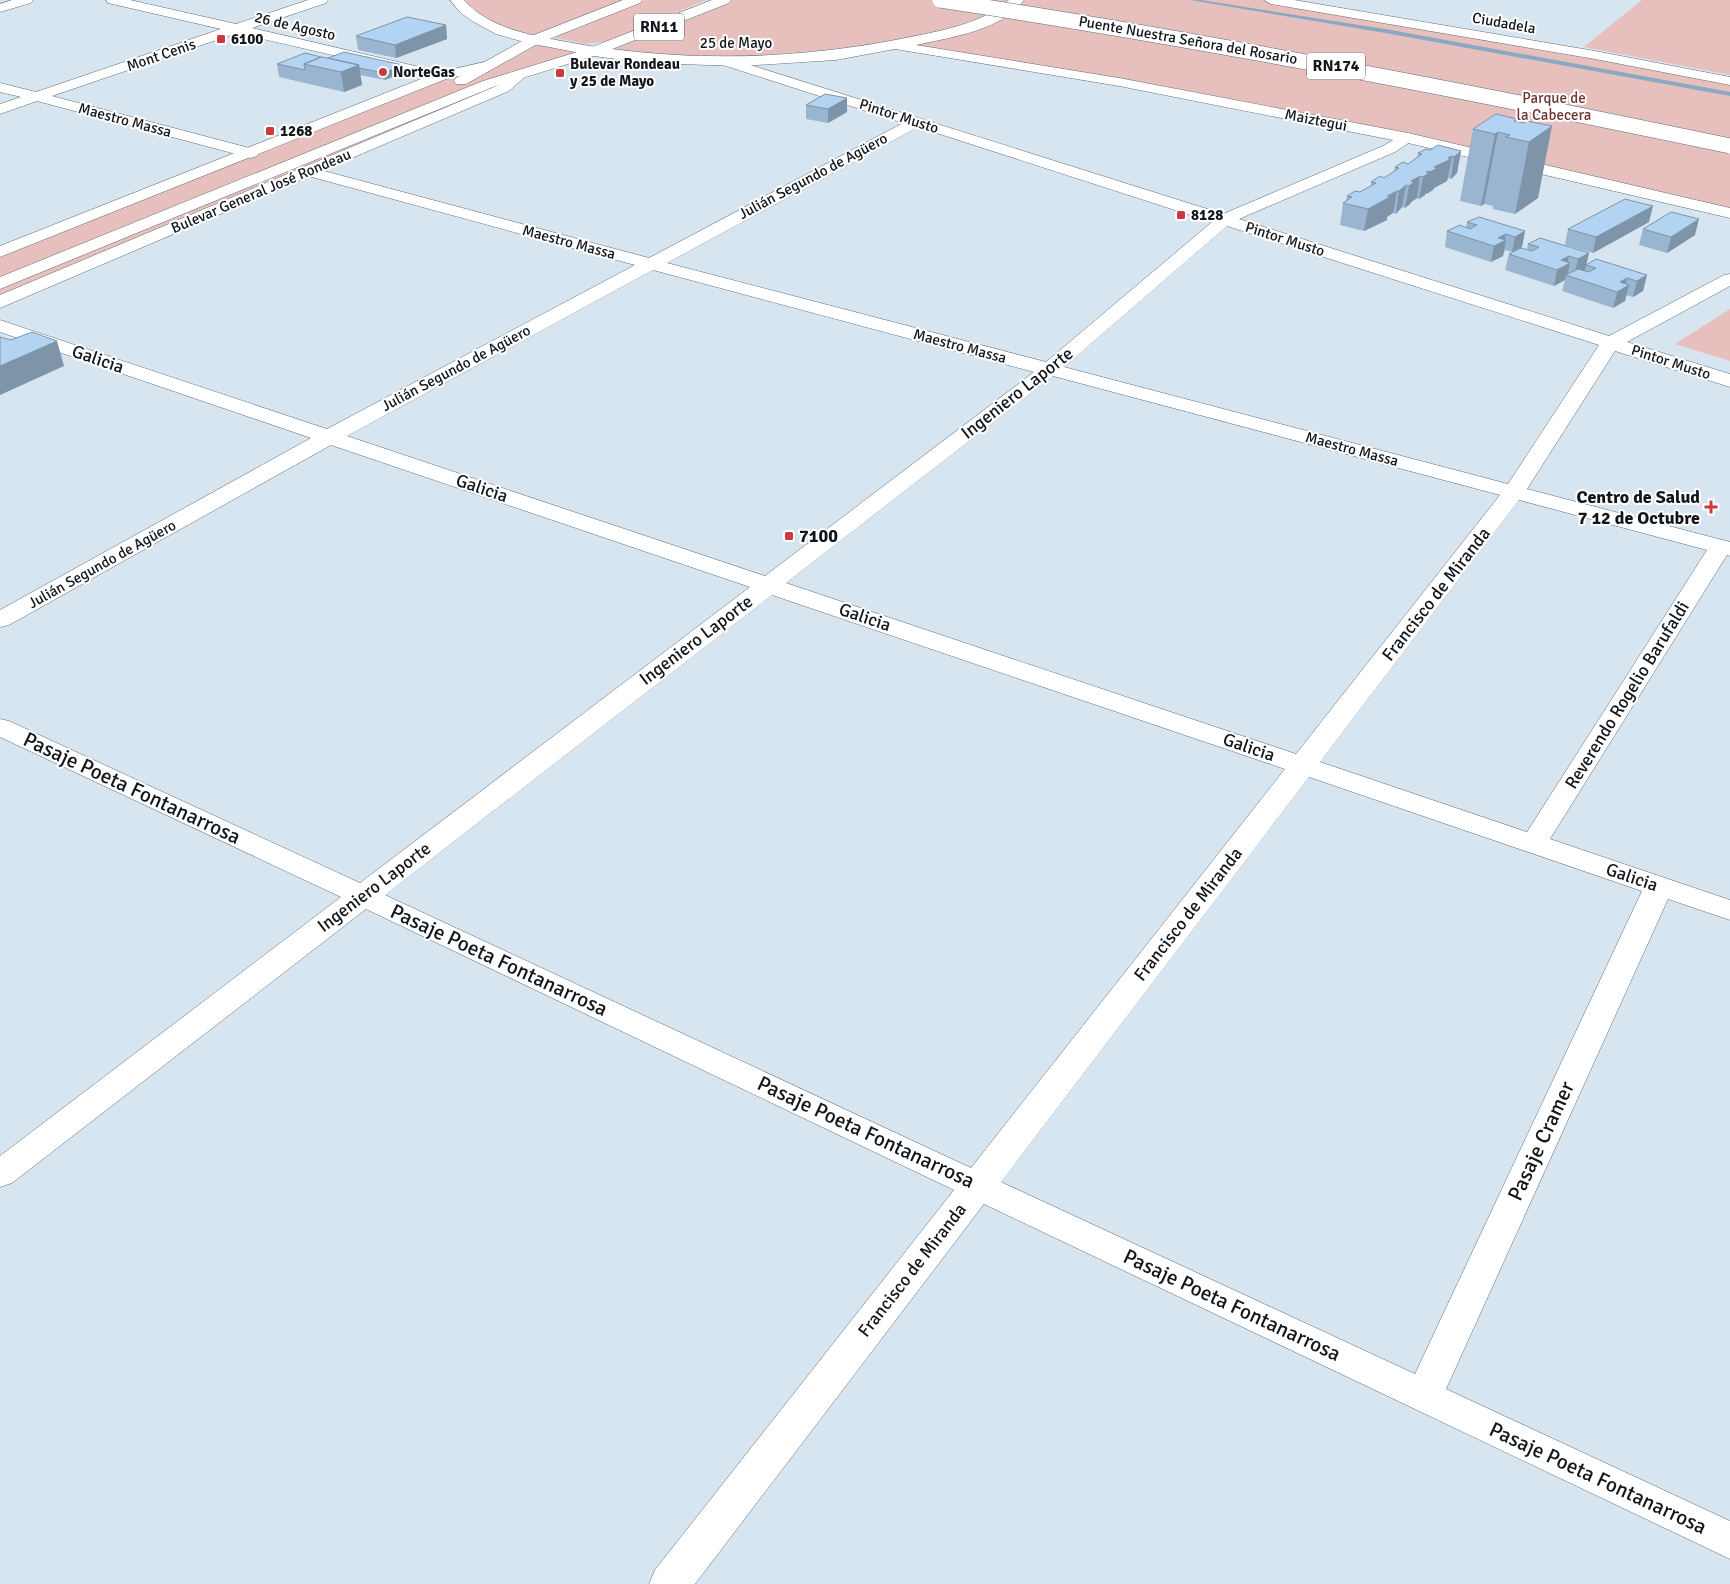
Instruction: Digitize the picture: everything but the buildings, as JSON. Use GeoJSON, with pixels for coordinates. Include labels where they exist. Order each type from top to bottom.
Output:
{"type":"FeatureCollection","features":[{"type":"Feature","properties":{"kind":"main road"},"geometry":{"type":"LineString","coordinates":[[0,8],[26,0]]}},
{"type":"Feature","properties":{"kind":"main road","name":"26 de Agosto"},"geometry":{"type":"LineString","coordinates":[[113,0],[441,76]]}},
{"type":"Feature","properties":{"kind":"main road","name":"Mont Cenis"},"geometry":{"type":"LineString","coordinates":[[0,109],[321,0]]}},
{"type":"Feature","properties":{"kind":"main road","name":"25 de Mayo"},"geometry":{"type":"LineString","coordinates":[[457,0],[475,18],[499,30],[534,40],[592,52],[677,60],[725,61],[825,56],[898,46],[972,26],[998,14],[1017,0]]}},
{"type":"Feature","properties":{"kind":"main road","name":"Bulevar General José Rondeau"},"geometry":{"type":"LineString","coordinates":[[1,254],[462,80],[534,40],[635,0]]}},
{"type":"Feature","properties":{"kind":"main road","name":"Bulevar General José Rondeau"},"geometry":{"type":"LineString","coordinates":[[0,284],[488,84],[592,52],[724,0]]}},
{"type":"Feature","properties":{"kind":"main road","name":"Puente Nuestra Señora del Rosario"},"geometry":{"type":"LineString","coordinates":[[940,0],[1102,25],[1368,72],[1548,107],[1730,146]]}},
{"type":"Feature","properties":{"kind":"main road","name":"Puente Nuestra Señora del Rosario"},"geometry":{"type":"LineString","coordinates":[[990,0],[1160,27],[1364,63],[1551,98],[1730,136]]}},
{"type":"Feature","properties":{"kind":"main road","name":"Ciudadela"},"geometry":{"type":"LineString","coordinates":[[1271,0],[1595,55],[1730,81]]}},
{"type":"Feature","properties":{"kind":"main road","name":"Maiztegui"},"geometry":{"type":"LineString","coordinates":[[898,46],[1119,82],[1408,138],[1730,213]]}},
{"type":"Feature","properties":{"kind":"main road","name":"Pintor Musto"},"geometry":{"type":"LineString","coordinates":[[725,61],[1730,381]]}},
{"type":"Feature","properties":{"kind":"main road","name":"Bulevar General José Rondeau"},"geometry":{"type":"LineString","coordinates":[[1,254],[441,76],[489,65]]}},
{"type":"Feature","properties":{"kind":"main road","name":"Bulevar General José Rondeau"},"geometry":{"type":"LineString","coordinates":[[0,302],[504,88],[520,75]]}},
{"type":"Feature","properties":{"kind":"main road","name":"Maestro Massa"},"geometry":{"type":"LineString","coordinates":[[0,87],[251,153]]}},
{"type":"Feature","properties":{"kind":"main road","name":"Julián Segundo de Agüero"},"geometry":{"type":"LineString","coordinates":[[0,620],[329,437],[916,122]]}},
{"type":"Feature","properties":{"kind":"main road","name":"Ingeniero Laporte"},"geometry":{"type":"LineString","coordinates":[[0,1174],[1049,370],[1225,220],[1389,149],[1408,138]]}},
{"type":"Feature","properties":{"kind":"main road","name":"Maestro Massa"},"geometry":{"type":"LineString","coordinates":[[307,171],[650,264],[1726,548]]}},
{"type":"Feature","properties":{"kind":"main road","name":"Francisco de Miranda"},"geometry":{"type":"LineString","coordinates":[[670,1584],[1514,492],[1610,343],[1730,279]]}},
{"type":"Feature","properties":{"kind":"main road","name":"Galicia"},"geometry":{"type":"LineString","coordinates":[[0,326],[769,584],[1730,910]]}},
{"type":"Feature","properties":{"kind":"main road","name":"Reverendo Rogelio Barufaldi"},"geometry":{"type":"LineString","coordinates":[[1533,844],[1726,548]]}},
{"type":"Feature","properties":{"kind":"main road","name":"Pasaje Poeta Fontanarrosa"},"geometry":{"type":"LineString","coordinates":[[0,727],[978,1185],[1730,1541]]}},
{"type":"Feature","properties":{"kind":"main road","name":"Pasaje Cramer"},"geometry":{"type":"LineString","coordinates":[[1424,1396],[1659,886]]}},
{"type":"Feature","properties":{"kind":"green space"},"geometry":{"type":"Polygon","coordinates":[[[457,0],[635,0],[535,40],[592,52],[520,75],[504,88],[0,302],[0,252],[441,76],[489,65],[533,40],[499,30],[457,0]]]}},
{"type":"Feature","properties":{"kind":"green space"},"geometry":{"type":"Polygon","coordinates":[[[645,0],[706,0],[609,41],[587,44],[555,38],[561,33],[645,0]]]}},
{"type":"Feature","properties":{"kind":"green space","name":"Parque de la Cabecera"},"geometry":{"type":"Polygon","coordinates":[[[724,0],[1271,0],[1730,81],[1730,213],[1408,138],[898,46],[771,60],[592,52],[724,0]]]}},
{"type":"Feature","properties":{"kind":"green space"},"geometry":{"type":"Polygon","coordinates":[[[1642,0],[1730,0],[1730,75],[1584,47],[1642,0]]]}},
{"type":"Feature","properties":{"kind":"green space"},"geometry":{"type":"Polygon","coordinates":[[[1730,309],[1730,361],[1675,344],[1730,309]]]}},
{"type":"Feature","properties":{"kind":"waterway"},"geometry":{"type":"LineString","coordinates":[[1192,0],[1391,32],[1730,94]]}},
{"type":"Feature","properties":{"kind":"place","name":"6100"},"geometry":{"type":"Point","coordinates":[221,39]}},
{"type":"Feature","properties":{"kind":"place","name":"NorteGas"},"geometry":{"type":"Point","coordinates":[383,72]}},
{"type":"Feature","properties":{"kind":"place","name":"Bulevar Rondeau y 25 de Mayo"},"geometry":{"type":"Point","coordinates":[560,73]}},
{"type":"Feature","properties":{"kind":"place","name":"1268"},"geometry":{"type":"Point","coordinates":[270,131]}},
{"type":"Feature","properties":{"kind":"place","name":"8128"},"geometry":{"type":"Point","coordinates":[1181,215]}},
{"type":"Feature","properties":{"kind":"place","name":"Centro de Salud 7 12 de Octubre"},"geometry":{"type":"Point","coordinates":[1711,507]}},
{"type":"Feature","properties":{"kind":"place","name":"7100"},"geometry":{"type":"Point","coordinates":[789,536]}}]}
